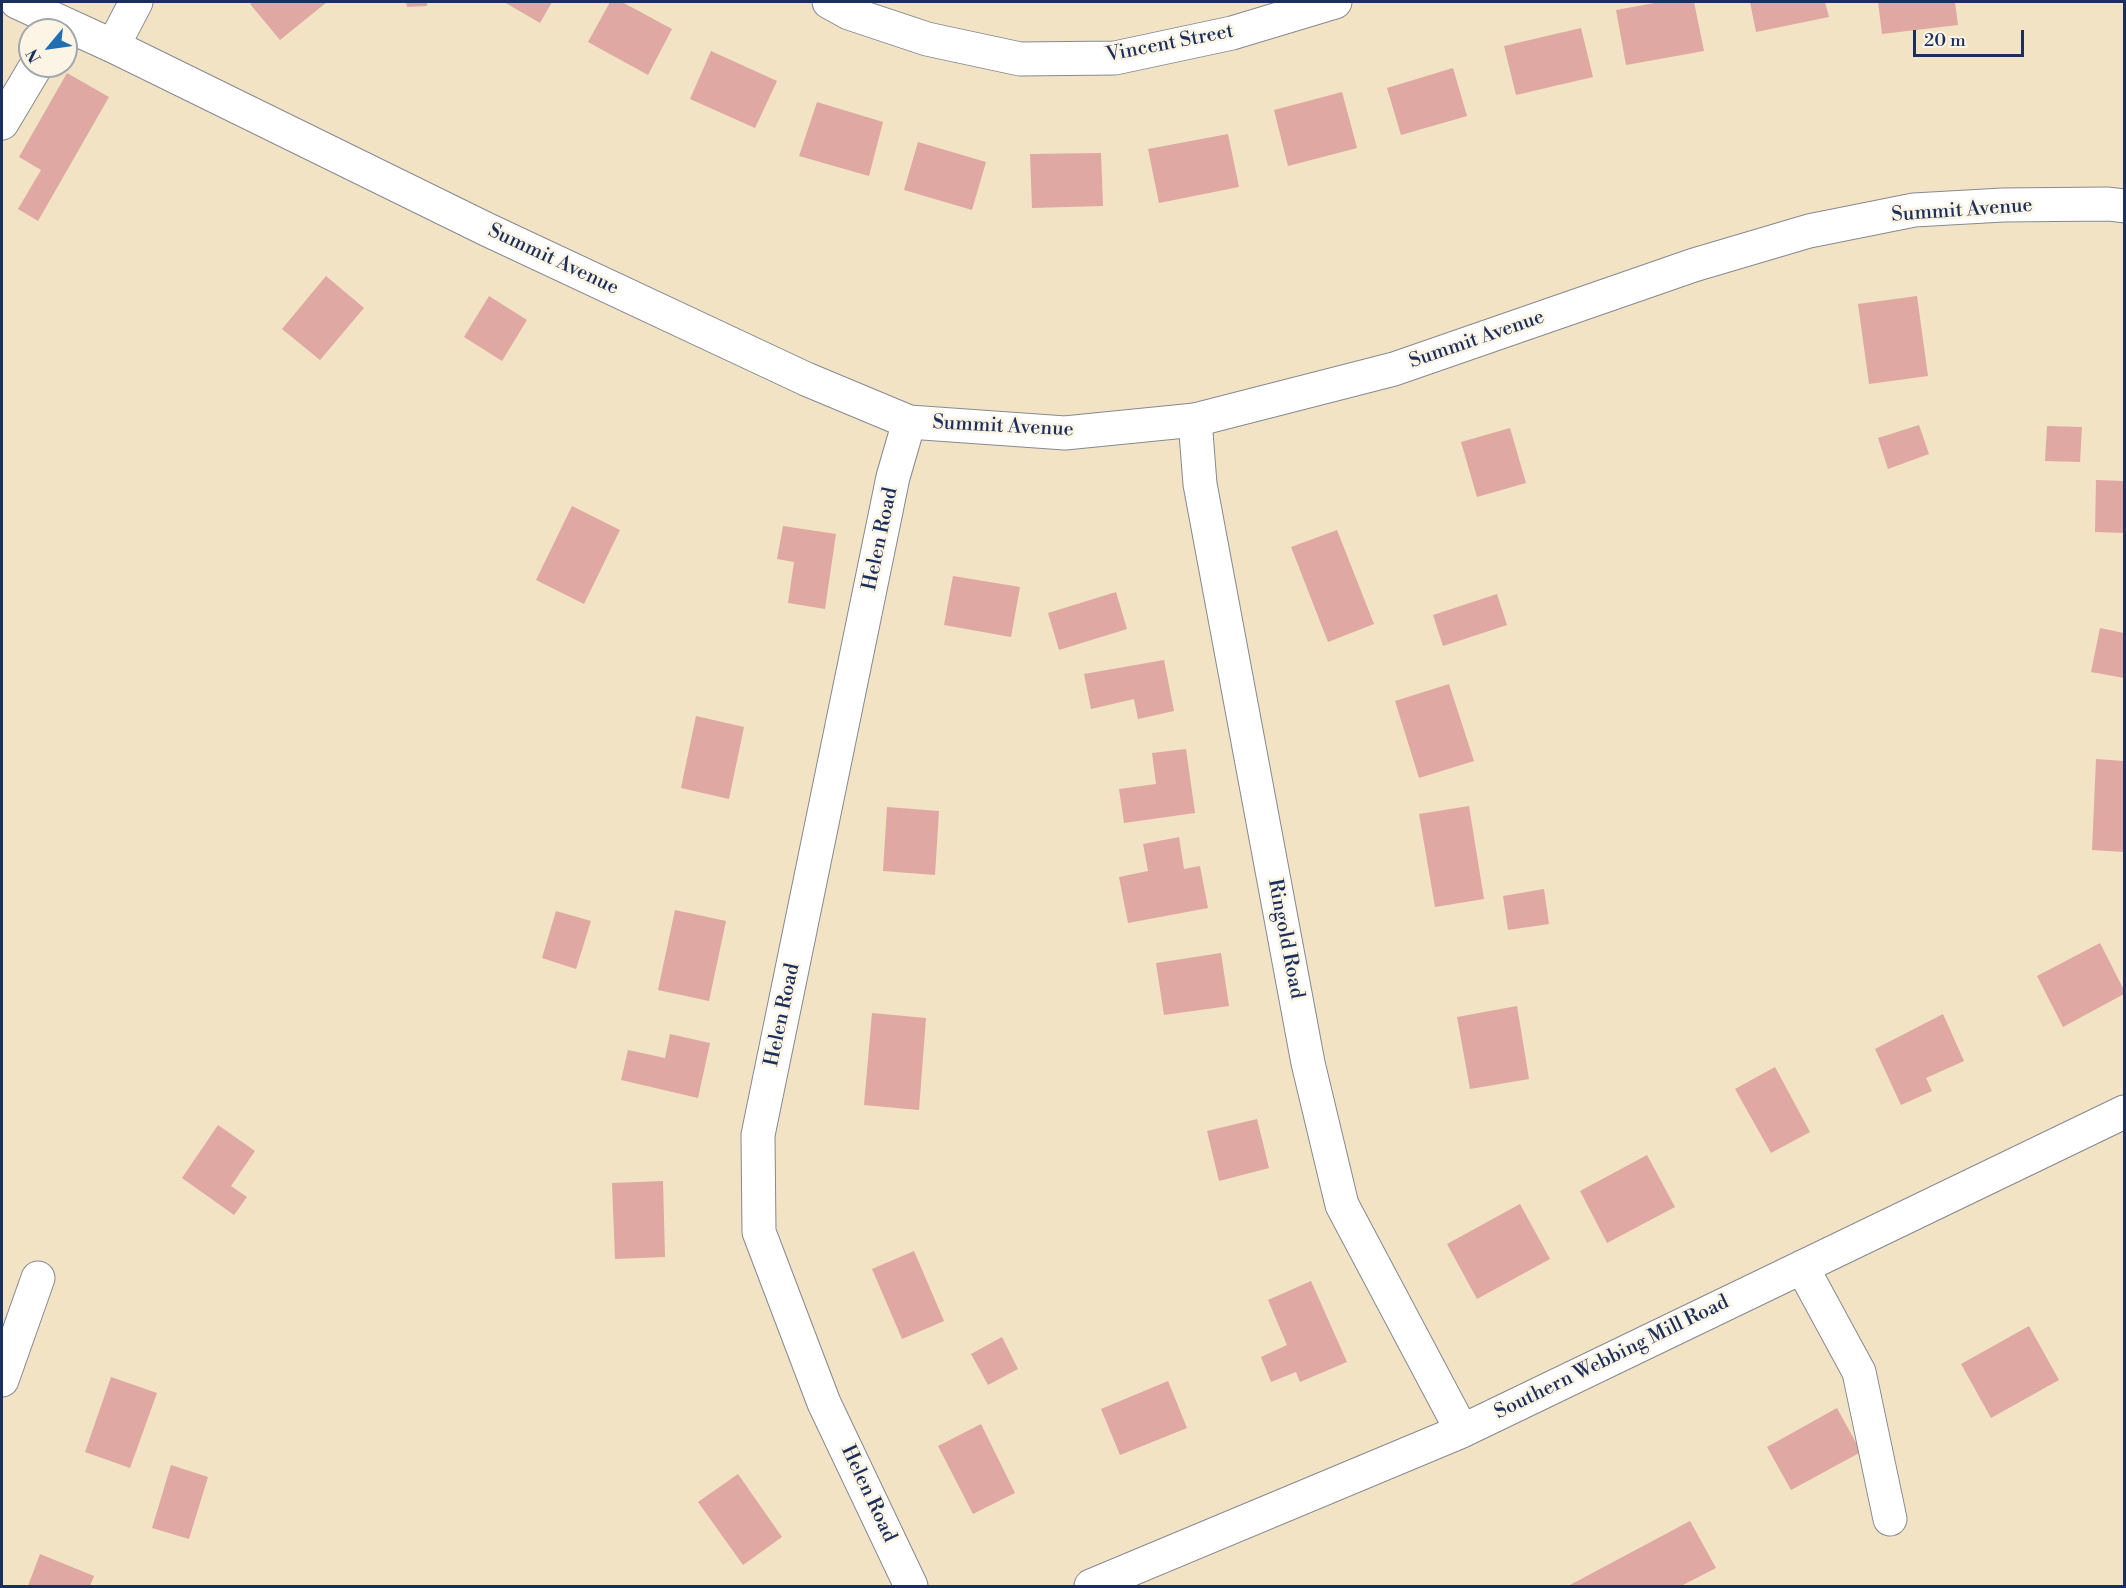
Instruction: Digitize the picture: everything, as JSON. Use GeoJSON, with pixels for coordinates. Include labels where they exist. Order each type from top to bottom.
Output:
{"type":"FeatureCollection","features":[{"type":"Feature","properties":{"kind":"street","name":"Summit Avenue"},"geometry":{"type":"LineString","coordinates":[[17,2],[45,18]]}},
{"type":"Feature","properties":{"kind":"street"},"geometry":{"type":"LineString","coordinates":[[113,46],[136,2]]}},
{"type":"Feature","properties":{"kind":"street","name":"Vincent Street"},"geometry":{"type":"LineString","coordinates":[[829,2],[849,13],[927,39],[1020,59],[1115,58],[1232,33],[1335,2]]}},
{"type":"Feature","properties":{"kind":"street","name":"Summit Avenue"},"geometry":{"type":"LineString","coordinates":[[78,33],[113,46],[488,230],[806,379],[909,422],[1065,433],[1195,420],[1394,369],[1694,265],[1809,231],[1914,210],[2003,205],[2108,204],[2124,206]]}},
{"type":"Feature","properties":{"kind":"street"},"geometry":{"type":"LineString","coordinates":[[2,123],[29,78]]}},
{"type":"Feature","properties":{"kind":"street","name":"Ringold Road"},"geometry":{"type":"LineString","coordinates":[[1195,420],[1200,484],[1304,1040],[1342,1205],[1462,1431]]}},
{"type":"Feature","properties":{"kind":"street","name":"Helen Road"},"geometry":{"type":"LineString","coordinates":[[909,422],[893,477],[758,1135],[759,1232],[824,1403],[911,1587]]}},
{"type":"Feature","properties":{"kind":"street","name":"Southern Webbing Mill Road"},"geometry":{"type":"LineString","coordinates":[[1091,1587],[1462,1431],[2124,1112]]}},
{"type":"Feature","properties":{"kind":"street"},"geometry":{"type":"LineString","coordinates":[[1802,1267],[1859,1372],[1890,1519]]}},
{"type":"Feature","properties":{"kind":"street"},"geometry":{"type":"LineString","coordinates":[[2,1380],[38,1278]]}},
{"type":"Feature","properties":{"kind":"building"},"geometry":{"type":"Polygon","coordinates":[[[253,2],[327,2],[280,40],[250,4],[253,2]]]}},
{"type":"Feature","properties":{"kind":"building"},"geometry":{"type":"Polygon","coordinates":[[[406,2],[427,2],[427,6],[407,7],[406,2]]]}},
{"type":"Feature","properties":{"kind":"building"},"geometry":{"type":"Polygon","coordinates":[[[504,2],[552,2],[540,23],[504,2]]]}},
{"type":"Feature","properties":{"kind":"building"},"geometry":{"type":"Polygon","coordinates":[[[610,2],[622,2],[672,29],[648,75],[588,42],[610,2]]]}},
{"type":"Feature","properties":{"kind":"building"},"geometry":{"type":"Polygon","coordinates":[[[1660,2],[1694,2],[1704,51],[1626,65],[1616,10],[1660,2]]]}},
{"type":"Feature","properties":{"kind":"building"},"geometry":{"type":"Polygon","coordinates":[[[1750,2],[1825,2],[1829,17],[1756,32],[1750,2]]]}},
{"type":"Feature","properties":{"kind":"building"},"geometry":{"type":"Polygon","coordinates":[[[1878,2],[1955,2],[1958,25],[1882,34],[1878,2]]]}},
{"type":"Feature","properties":{"kind":"building"},"geometry":{"type":"Polygon","coordinates":[[[1581,28],[1593,77],[1516,95],[1504,46],[1581,28]]]}},
{"type":"Feature","properties":{"kind":"building"},"geometry":{"type":"Polygon","coordinates":[[[711,51],[777,81],[755,128],[690,99],[711,51]]]}},
{"type":"Feature","properties":{"kind":"building"},"geometry":{"type":"Polygon","coordinates":[[[1453,68],[1467,116],[1401,135],[1387,88],[1453,68]]]}},
{"type":"Feature","properties":{"kind":"building"},"geometry":{"type":"Polygon","coordinates":[[[64,78],[76,78],[109,97],[38,221],[18,209],[41,170],[19,157],[64,78]]]}},
{"type":"Feature","properties":{"kind":"building"},"geometry":{"type":"Polygon","coordinates":[[[1342,92],[1357,148],[1288,166],[1274,110],[1342,92]]]}},
{"type":"Feature","properties":{"kind":"building"},"geometry":{"type":"Polygon","coordinates":[[[817,102],[883,122],[869,176],[799,156],[817,102]]]}},
{"type":"Feature","properties":{"kind":"building"},"geometry":{"type":"Polygon","coordinates":[[[1228,134],[1239,187],[1159,203],[1148,149],[1228,134]]]}},
{"type":"Feature","properties":{"kind":"building"},"geometry":{"type":"Polygon","coordinates":[[[918,142],[986,162],[972,210],[904,190],[918,142]]]}},
{"type":"Feature","properties":{"kind":"building"},"geometry":{"type":"Polygon","coordinates":[[[1101,153],[1103,206],[1032,208],[1030,154],[1101,153]]]}},
{"type":"Feature","properties":{"kind":"building"},"geometry":{"type":"Polygon","coordinates":[[[326,276],[364,308],[320,360],[282,329],[326,276]]]}},
{"type":"Feature","properties":{"kind":"building"},"geometry":{"type":"Polygon","coordinates":[[[489,296],[527,320],[502,361],[464,337],[489,296]]]}},
{"type":"Feature","properties":{"kind":"building"},"geometry":{"type":"Polygon","coordinates":[[[1917,296],[1928,376],[1869,384],[1858,304],[1917,296]]]}},
{"type":"Feature","properties":{"kind":"building"},"geometry":{"type":"Polygon","coordinates":[[[1919,425],[1929,454],[1888,469],[1878,438],[1919,425]]]}},
{"type":"Feature","properties":{"kind":"building"},"geometry":{"type":"Polygon","coordinates":[[[2047,426],[2082,427],[2080,462],[2045,461],[2047,426]]]}},
{"type":"Feature","properties":{"kind":"building"},"geometry":{"type":"Polygon","coordinates":[[[1510,428],[1526,483],[1477,497],[1461,442],[1510,428]]]}},
{"type":"Feature","properties":{"kind":"building"},"geometry":{"type":"Polygon","coordinates":[[[2096,480],[2124,481],[2124,533],[2095,532],[2096,480]]]}},
{"type":"Feature","properties":{"kind":"building"},"geometry":{"type":"Polygon","coordinates":[[[572,506],[620,530],[584,604],[536,580],[572,506]]]}},
{"type":"Feature","properties":{"kind":"building"},"geometry":{"type":"Polygon","coordinates":[[[783,526],[836,534],[825,609],[788,603],[794,562],[777,559],[783,526]]]}},
{"type":"Feature","properties":{"kind":"building"},"geometry":{"type":"Polygon","coordinates":[[[1337,530],[1374,624],[1328,642],[1291,547],[1337,530]]]}},
{"type":"Feature","properties":{"kind":"building"},"geometry":{"type":"Polygon","coordinates":[[[953,576],[1020,587],[1011,637],[944,625],[953,576]]]}},
{"type":"Feature","properties":{"kind":"building"},"geometry":{"type":"Polygon","coordinates":[[[1116,592],[1127,629],[1059,650],[1048,613],[1116,592]]]}},
{"type":"Feature","properties":{"kind":"building"},"geometry":{"type":"Polygon","coordinates":[[[1497,594],[1507,625],[1443,646],[1433,615],[1497,594]]]}},
{"type":"Feature","properties":{"kind":"building"},"geometry":{"type":"Polygon","coordinates":[[[2100,628],[2124,633],[2124,678],[2091,672],[2100,628]]]}},
{"type":"Feature","properties":{"kind":"building"},"geometry":{"type":"Polygon","coordinates":[[[1164,660],[1174,711],[1138,719],[1134,699],[1091,709],[1084,674],[1164,660]]]}},
{"type":"Feature","properties":{"kind":"building"},"geometry":{"type":"Polygon","coordinates":[[[1449,684],[1474,761],[1419,778],[1395,701],[1449,684]]]}},
{"type":"Feature","properties":{"kind":"building"},"geometry":{"type":"Polygon","coordinates":[[[696,716],[744,727],[729,799],[681,788],[696,716]]]}},
{"type":"Feature","properties":{"kind":"building"},"geometry":{"type":"Polygon","coordinates":[[[1186,749],[1195,813],[1124,823],[1119,789],[1156,784],[1152,753],[1186,749]]]}},
{"type":"Feature","properties":{"kind":"building"},"geometry":{"type":"Polygon","coordinates":[[[2096,759],[2124,761],[2124,852],[2092,850],[2096,759]]]}},
{"type":"Feature","properties":{"kind":"building"},"geometry":{"type":"Polygon","coordinates":[[[1469,806],[1484,899],[1435,907],[1419,814],[1469,806]]]}},
{"type":"Feature","properties":{"kind":"building"},"geometry":{"type":"Polygon","coordinates":[[[887,807],[939,811],[935,875],[883,871],[887,807]]]}},
{"type":"Feature","properties":{"kind":"building"},"geometry":{"type":"Polygon","coordinates":[[[1179,837],[1184,869],[1200,866],[1208,908],[1128,923],[1119,877],[1148,871],[1143,844],[1179,837]]]}},
{"type":"Feature","properties":{"kind":"building"},"geometry":{"type":"Polygon","coordinates":[[[1544,889],[1549,924],[1508,930],[1503,896],[1544,889]]]}},
{"type":"Feature","properties":{"kind":"building"},"geometry":{"type":"Polygon","coordinates":[[[675,910],[726,921],[709,1001],[658,990],[675,910]]]}},
{"type":"Feature","properties":{"kind":"building"},"geometry":{"type":"Polygon","coordinates":[[[556,911],[591,921],[576,969],[542,958],[556,911]]]}},
{"type":"Feature","properties":{"kind":"building"},"geometry":{"type":"Polygon","coordinates":[[[2100,943],[2124,994],[2063,1027],[2037,976],[2100,943]]]}},
{"type":"Feature","properties":{"kind":"building"},"geometry":{"type":"Polygon","coordinates":[[[1221,953],[1229,1006],[1164,1015],[1156,963],[1221,953]]]}},
{"type":"Feature","properties":{"kind":"building"},"geometry":{"type":"Polygon","coordinates":[[[1517,1006],[1529,1079],[1470,1089],[1457,1017],[1517,1006]]]}},
{"type":"Feature","properties":{"kind":"building"},"geometry":{"type":"Polygon","coordinates":[[[872,1013],[926,1018],[919,1110],[864,1105],[872,1013]]]}},
{"type":"Feature","properties":{"kind":"building"},"geometry":{"type":"Polygon","coordinates":[[[1943,1014],[1964,1061],[1926,1078],[1932,1091],[1901,1105],[1875,1049],[1943,1014]]]}},
{"type":"Feature","properties":{"kind":"building"},"geometry":{"type":"Polygon","coordinates":[[[670,1034],[710,1043],[698,1098],[621,1080],[628,1050],[665,1058],[670,1034]]]}},
{"type":"Feature","properties":{"kind":"building"},"geometry":{"type":"Polygon","coordinates":[[[1775,1067],[1810,1132],[1771,1153],[1735,1089],[1775,1067]]]}},
{"type":"Feature","properties":{"kind":"building"},"geometry":{"type":"Polygon","coordinates":[[[1257,1119],[1269,1168],[1219,1181],[1207,1131],[1257,1119]]]}},
{"type":"Feature","properties":{"kind":"building"},"geometry":{"type":"Polygon","coordinates":[[[218,1125],[255,1151],[231,1186],[247,1197],[234,1215],[182,1178],[218,1125]]]}},
{"type":"Feature","properties":{"kind":"building"},"geometry":{"type":"Polygon","coordinates":[[[1647,1155],[1675,1207],[1607,1243],[1580,1191],[1647,1155]]]}},
{"type":"Feature","properties":{"kind":"building"},"geometry":{"type":"Polygon","coordinates":[[[663,1181],[665,1257],[615,1259],[612,1183],[663,1181]]]}},
{"type":"Feature","properties":{"kind":"building"},"geometry":{"type":"Polygon","coordinates":[[[1520,1204],[1550,1259],[1477,1299],[1447,1244],[1520,1204]]]}},
{"type":"Feature","properties":{"kind":"building"},"geometry":{"type":"Polygon","coordinates":[[[914,1251],[944,1321],[902,1339],[872,1269],[914,1251]]]}},
{"type":"Feature","properties":{"kind":"building"},"geometry":{"type":"Polygon","coordinates":[[[1311,1281],[1347,1362],[1300,1382],[1296,1372],[1271,1382],[1261,1357],[1287,1345],[1268,1300],[1311,1281]]]}},
{"type":"Feature","properties":{"kind":"building"},"geometry":{"type":"Polygon","coordinates":[[[2029,1326],[2059,1380],[1991,1418],[1961,1364],[2029,1326]]]}},
{"type":"Feature","properties":{"kind":"building"},"geometry":{"type":"Polygon","coordinates":[[[1002,1337],[1018,1369],[988,1385],[971,1354],[1002,1337]]]}},
{"type":"Feature","properties":{"kind":"building"},"geometry":{"type":"Polygon","coordinates":[[[111,1377],[157,1393],[130,1468],[85,1452],[111,1377]]]}},
{"type":"Feature","properties":{"kind":"building"},"geometry":{"type":"Polygon","coordinates":[[[1168,1381],[1187,1428],[1120,1455],[1101,1409],[1168,1381]]]}},
{"type":"Feature","properties":{"kind":"building"},"geometry":{"type":"Polygon","coordinates":[[[1837,1408],[1861,1452],[1791,1490],[1767,1447],[1837,1408]]]}},
{"type":"Feature","properties":{"kind":"building"},"geometry":{"type":"Polygon","coordinates":[[[981,1424],[1015,1493],[973,1514],[938,1446],[981,1424]]]}},
{"type":"Feature","properties":{"kind":"building"},"geometry":{"type":"Polygon","coordinates":[[[171,1465],[208,1477],[189,1539],[152,1528],[171,1465]]]}},
{"type":"Feature","properties":{"kind":"building"},"geometry":{"type":"Polygon","coordinates":[[[738,1474],[782,1537],[743,1565],[698,1502],[738,1474]]]}},
{"type":"Feature","properties":{"kind":"building"},"geometry":{"type":"Polygon","coordinates":[[[1690,1521],[1716,1568],[1681,1586],[1568,1586],[1690,1521]]]}},
{"type":"Feature","properties":{"kind":"building"},"geometry":{"type":"Polygon","coordinates":[[[40,1554],[94,1576],[90,1586],[28,1586],[40,1554]]]}}]}
